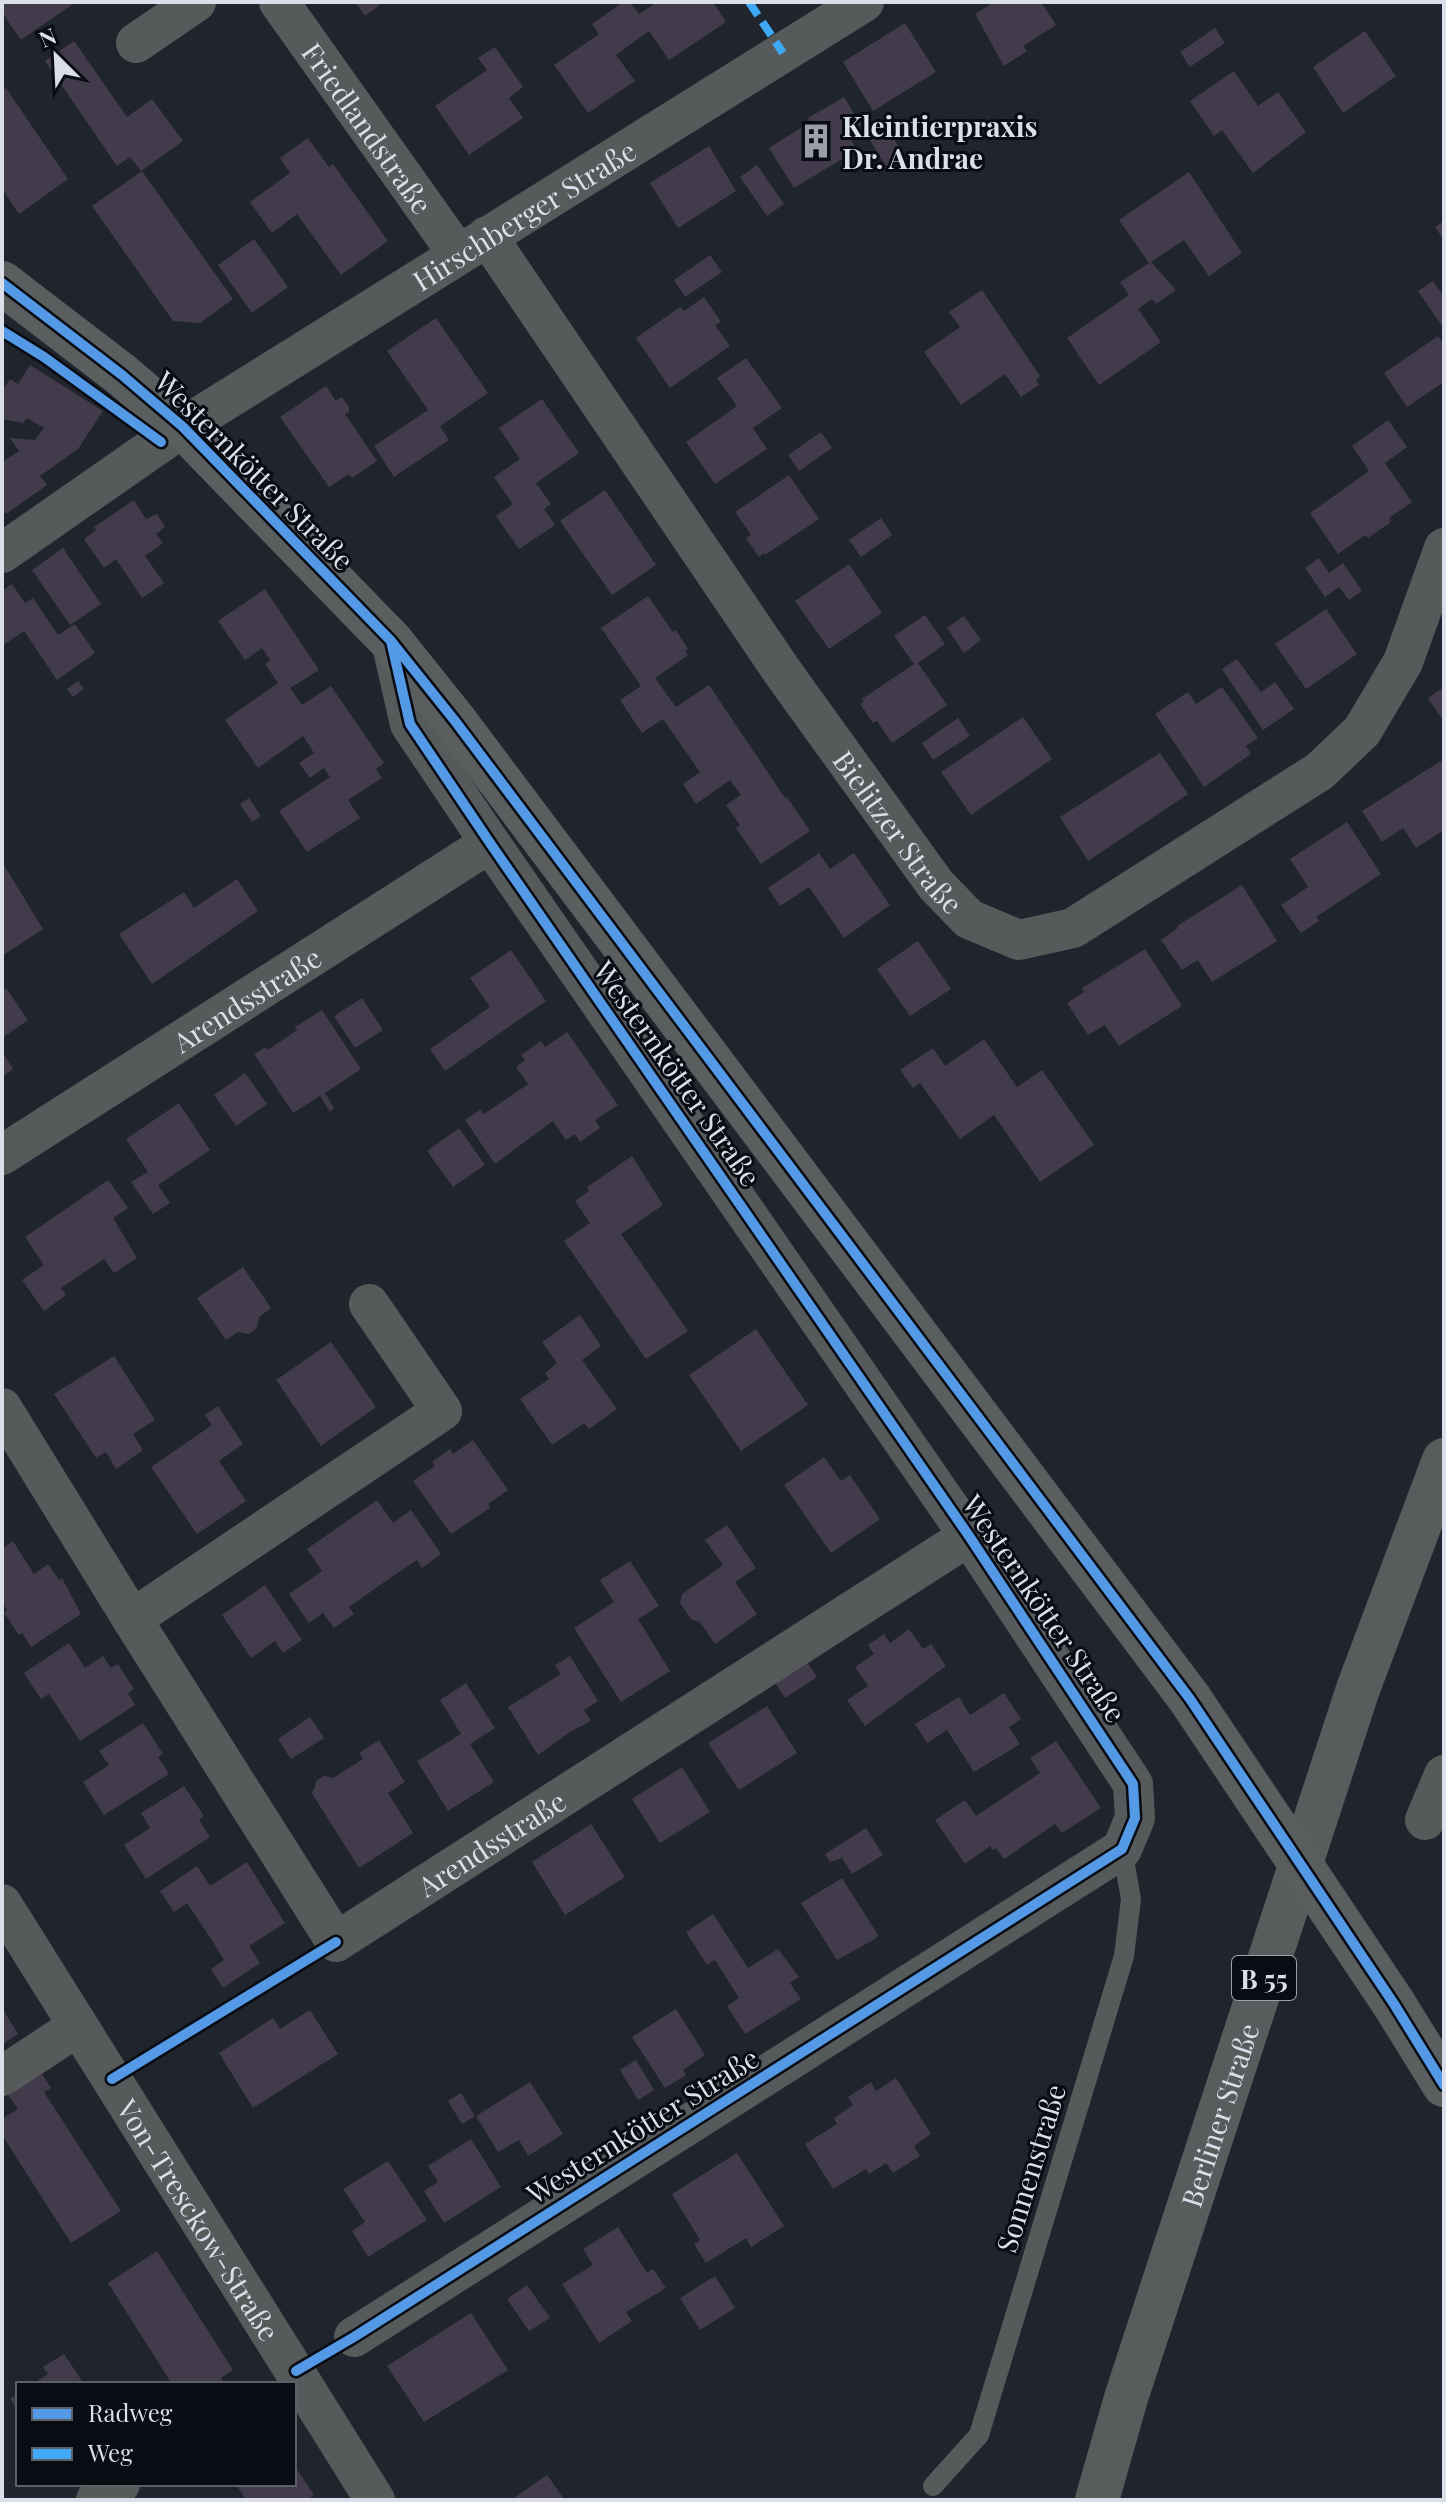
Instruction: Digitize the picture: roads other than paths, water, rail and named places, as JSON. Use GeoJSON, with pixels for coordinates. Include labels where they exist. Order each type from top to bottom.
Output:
{"type":"FeatureCollection","features":[{"type":"Feature","properties":{"kind":"main road","name":"Berliner Straße"},"geometry":{"type":"LineString","coordinates":[[1097,2500],[1126,2398],[1358,1689],[1444,1460]]}},
{"type":"Feature","properties":{"kind":"street"},"geometry":{"type":"LineString","coordinates":[[136,43],[196,2]]}},
{"type":"Feature","properties":{"kind":"street","name":"Friedlandstraße"},"geometry":{"type":"LineString","coordinates":[[279,2],[472,245]]}},
{"type":"Feature","properties":{"kind":"street","name":"Hirschberger Straße"},"geometry":{"type":"LineString","coordinates":[[2,553],[183,427],[864,2]]}},
{"type":"Feature","properties":{"kind":"street","name":"Bielitzer Straße"},"geometry":{"type":"LineString","coordinates":[[472,245],[936,885],[969,919],[1019,940],[1073,928],[1320,771],[1362,731],[1403,662],[1444,548]]}},
{"type":"Feature","properties":{"kind":"street","name":"Westernkötter Straße"},"geometry":{"type":"LineString","coordinates":[[2,283],[122,375],[183,427],[391,641],[455,721],[1190,1699],[1394,2004],[1444,2085]]}},
{"type":"Feature","properties":{"kind":"street","name":"Westernkötter Straße"},"geometry":{"type":"LineString","coordinates":[[354,2337],[1122,1849],[1135,1818],[1133,1784],[969,1536],[410,724],[391,641]]}},
{"type":"Feature","properties":{"kind":"street","name":"Arendsstraße"},"geometry":{"type":"LineString","coordinates":[[2,1155],[490,843]]}},
{"type":"Feature","properties":{"kind":"street"},"geometry":{"type":"LineString","coordinates":[[132,1619],[442,1411],[369,1304]]}},
{"type":"Feature","properties":{"kind":"street","name":"Arendsstraße"},"geometry":{"type":"LineString","coordinates":[[2,1408],[336,1942],[969,1536]]}},
{"type":"Feature","properties":{"kind":"street"},"geometry":{"type":"LineString","coordinates":[[1425,1820],[1444,1775]]}},
{"type":"Feature","properties":{"kind":"street","name":"Von-Tresckow-Straße"},"geometry":{"type":"LineString","coordinates":[[2,1904],[285,2377]]}},
{"type":"Feature","properties":{"kind":"street"},"geometry":{"type":"LineString","coordinates":[[2,2076],[77,2027]]}},
{"type":"Feature","properties":{"kind":"street","name":"Von-Tresckow-Straße"},"geometry":{"type":"LineString","coordinates":[[296,2392],[375,2500]]}},
{"type":"Feature","properties":{"kind":"street"},"geometry":{"type":"LineString","coordinates":[[96,2500],[117,2486]]}},
{"type":"Feature","properties":{"kind":"lane","name":"Sonnenstraße"},"geometry":{"type":"LineString","coordinates":[[933,2486],[979,2435],[1124,1956],[1131,1899],[1122,1849]]}},
{"type":"Feature","properties":{"kind":"place","name":"Kleintierpraxis Dr. Andrae"},"geometry":{"type":"Point","coordinates":[816,141]}}]}
